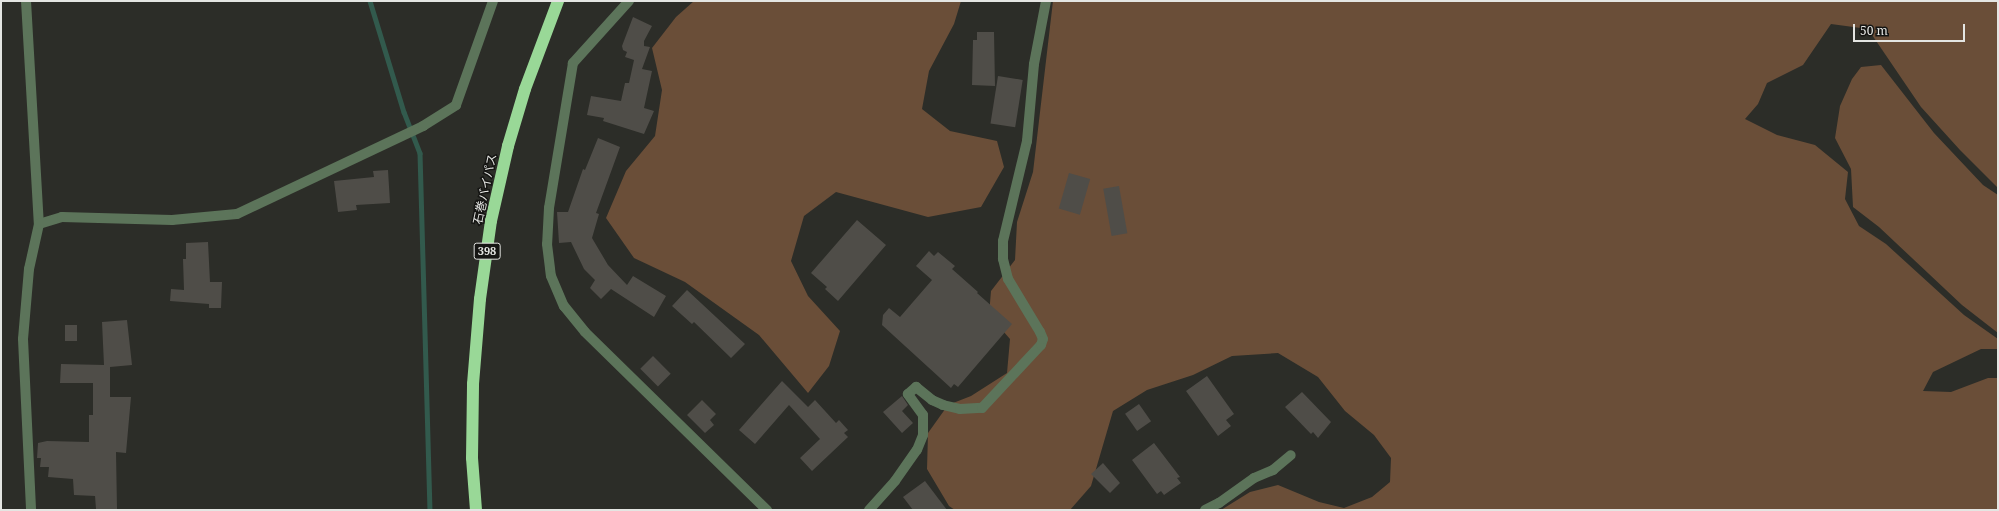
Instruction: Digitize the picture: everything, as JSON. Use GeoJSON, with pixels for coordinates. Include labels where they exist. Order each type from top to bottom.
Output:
{"type":"FeatureCollection","features":[{"type":"Feature","properties":{"kind":"highway","name":"石巻バイパス"},"geometry":{"type":"LineString","coordinates":[[476,510],[472,458],[473,384],[480,299],[491,220],[508,146],[525,89],[558,1]]}},
{"type":"Feature","properties":{"kind":"street"},"geometry":{"type":"LineString","coordinates":[[26,1],[39,224],[29,269],[23,338],[31,510]]}},
{"type":"Feature","properties":{"kind":"street"},"geometry":{"type":"LineString","coordinates":[[39,224],[62,217],[85,216],[172,220],[237,214],[423,126],[456,105],[462,94],[472,57],[493,1]]}},
{"type":"Feature","properties":{"kind":"street"},"geometry":{"type":"LineString","coordinates":[[629,1],[573,63],[549,208],[547,244],[551,276],[564,306],[585,332],[767,510]]}},
{"type":"Feature","properties":{"kind":"street"},"geometry":{"type":"LineString","coordinates":[[869,510],[895,481],[917,450],[923,435],[923,415],[908,394],[916,387],[932,400],[960,410],[982,408],[1041,345],[1043,339],[1040,332],[1008,279],[1003,259],[1003,241],[1027,141],[1034,64],[1046,1]]}},
{"type":"Feature","properties":{"kind":"street"},"geometry":{"type":"LineString","coordinates":[[1205,510],[1219,503],[1254,478],[1273,470],[1292,455]]}},
{"type":"Feature","properties":{"kind":"shaded area"},"geometry":{"type":"Polygon","coordinates":[[[694,1],[961,1],[954,24],[929,71],[922,109],[950,131],[997,141],[1004,167],[981,207],[928,217],[836,192],[804,216],[791,261],[808,296],[840,331],[829,366],[808,393],[759,335],[685,282],[634,258],[606,218],[626,171],[655,136],[662,90],[652,48],[676,17],[694,1]]]}},
{"type":"Feature","properties":{"kind":"shaded area"},"geometry":{"type":"Polygon","coordinates":[[[1053,1],[1998,1],[1998,188],[1960,150],[1921,107],[1868,29],[1831,24],[1803,65],[1767,83],[1758,104],[1745,119],[1777,135],[1815,145],[1848,172],[1845,199],[1859,226],[1886,244],[1964,315],[1998,339],[1998,349],[1981,349],[1933,372],[1923,391],[1951,392],[1988,378],[1998,378],[1998,510],[1221,510],[1250,492],[1278,485],[1319,502],[1344,508],[1372,497],[1390,482],[1391,458],[1374,435],[1345,411],[1318,377],[1278,353],[1232,356],[1193,375],[1147,390],[1113,411],[1091,486],[1070,510],[955,510],[949,506],[927,469],[928,433],[948,405],[971,396],[1007,373],[1010,339],[989,315],[991,291],[1015,260],[1017,222],[1033,172],[1053,1]]]}},
{"type":"Feature","properties":{"kind":"shaded area"},"geometry":{"type":"Polygon","coordinates":[[[1881,65],[1934,133],[1983,185],[1998,195],[1998,333],[1962,305],[1879,227],[1853,207],[1851,169],[1835,138],[1840,106],[1852,79],[1861,67],[1881,65]]]}},
{"type":"Feature","properties":{"kind":"building"},"geometry":{"type":"Polygon","coordinates":[[[633,17],[652,26],[644,41],[644,46],[650,47],[642,69],[652,71],[644,108],[654,111],[644,134],[603,121],[604,118],[587,115],[591,96],[621,101],[625,83],[629,83],[634,60],[625,57],[627,52],[623,50],[622,46],[633,17]]]}},
{"type":"Feature","properties":{"kind":"building"},"geometry":{"type":"Polygon","coordinates":[[[977,32],[994,32],[995,86],[972,85],[973,40],[977,40],[977,32]]]}},
{"type":"Feature","properties":{"kind":"building"},"geometry":{"type":"Polygon","coordinates":[[[998,76],[1023,80],[1015,127],[990,123],[998,76]]]}},
{"type":"Feature","properties":{"kind":"building"},"geometry":{"type":"Polygon","coordinates":[[[598,138],[620,147],[596,213],[599,214],[592,238],[608,265],[627,285],[633,276],[666,296],[654,317],[611,289],[601,299],[590,288],[595,280],[584,269],[571,242],[559,243],[557,212],[568,212],[583,169],[585,170],[598,138]]]}},
{"type":"Feature","properties":{"kind":"building"},"geometry":{"type":"Polygon","coordinates":[[[388,170],[390,203],[356,205],[357,210],[338,212],[334,181],[374,177],[373,171],[388,170]]]}},
{"type":"Feature","properties":{"kind":"building"},"geometry":{"type":"Polygon","coordinates":[[[1069,173],[1090,179],[1080,215],[1059,209],[1069,173]]]}},
{"type":"Feature","properties":{"kind":"building"},"geometry":{"type":"Polygon","coordinates":[[[1119,186],[1127,233],[1112,236],[1103,189],[1119,186]]]}},
{"type":"Feature","properties":{"kind":"building"},"geometry":{"type":"Polygon","coordinates":[[[857,220],[886,245],[838,301],[825,289],[827,287],[811,273],[857,220]]]}},
{"type":"Feature","properties":{"kind":"building"},"geometry":{"type":"Polygon","coordinates":[[[208,242],[210,282],[222,282],[221,308],[209,308],[209,304],[170,301],[171,289],[184,290],[183,259],[186,259],[186,243],[208,242]]]}},
{"type":"Feature","properties":{"kind":"building"},"geometry":{"type":"Polygon","coordinates":[[[929,251],[934,256],[938,252],[955,266],[952,269],[1012,324],[958,387],[954,384],[951,388],[882,325],[883,315],[889,308],[900,317],[932,280],[916,266],[929,251]]]}},
{"type":"Feature","properties":{"kind":"building"},"geometry":{"type":"Polygon","coordinates":[[[687,290],[745,344],[731,358],[694,322],[692,324],[672,306],[687,290]]]}},
{"type":"Feature","properties":{"kind":"building"},"geometry":{"type":"Polygon","coordinates":[[[127,320],[132,365],[110,367],[110,397],[131,397],[126,453],[116,452],[117,509],[96,509],[95,496],[74,495],[73,479],[48,477],[49,467],[40,467],[41,458],[37,458],[38,443],[47,441],[89,442],[89,415],[93,415],[93,383],[60,383],[61,364],[104,365],[102,322],[127,320]]]}},
{"type":"Feature","properties":{"kind":"building"},"geometry":{"type":"Polygon","coordinates":[[[65,325],[77,325],[77,341],[65,341],[65,325]]]}},
{"type":"Feature","properties":{"kind":"building"},"geometry":{"type":"Polygon","coordinates":[[[653,356],[671,374],[658,386],[640,369],[653,356]]]}},
{"type":"Feature","properties":{"kind":"building"},"geometry":{"type":"Polygon","coordinates":[[[1207,376],[1234,414],[1226,420],[1231,426],[1218,436],[1186,391],[1207,376]]]}},
{"type":"Feature","properties":{"kind":"building"},"geometry":{"type":"Polygon","coordinates":[[[782,381],[808,407],[815,400],[836,423],[839,420],[848,430],[844,433],[848,437],[812,471],[800,458],[820,439],[789,405],[755,444],[739,430],[782,381]]]}},
{"type":"Feature","properties":{"kind":"building"},"geometry":{"type":"Polygon","coordinates":[[[1302,392],[1331,422],[1318,438],[1313,432],[1311,434],[1285,407],[1302,392]]]}},
{"type":"Feature","properties":{"kind":"building"},"geometry":{"type":"Polygon","coordinates":[[[902,396],[908,405],[902,411],[913,423],[902,433],[883,412],[902,396]]]}},
{"type":"Feature","properties":{"kind":"building"},"geometry":{"type":"Polygon","coordinates":[[[702,400],[716,414],[710,420],[714,425],[705,433],[687,415],[702,400]]]}},
{"type":"Feature","properties":{"kind":"building"},"geometry":{"type":"Polygon","coordinates":[[[1139,404],[1151,421],[1137,431],[1125,414],[1139,404]]]}},
{"type":"Feature","properties":{"kind":"building"},"geometry":{"type":"Polygon","coordinates":[[[1154,443],[1180,477],[1177,478],[1181,483],[1164,495],[1161,491],[1157,494],[1132,460],[1154,443]]]}},
{"type":"Feature","properties":{"kind":"building"},"geometry":{"type":"Polygon","coordinates":[[[1103,463],[1120,483],[1110,493],[1091,474],[1103,463]]]}},
{"type":"Feature","properties":{"kind":"building"},"geometry":{"type":"Polygon","coordinates":[[[925,481],[947,510],[913,510],[903,497],[925,481]]]}},
{"type":"Feature","properties":{"kind":"waterway"},"geometry":{"type":"LineString","coordinates":[[370,1],[404,112],[420,153],[430,510]]}}]}
